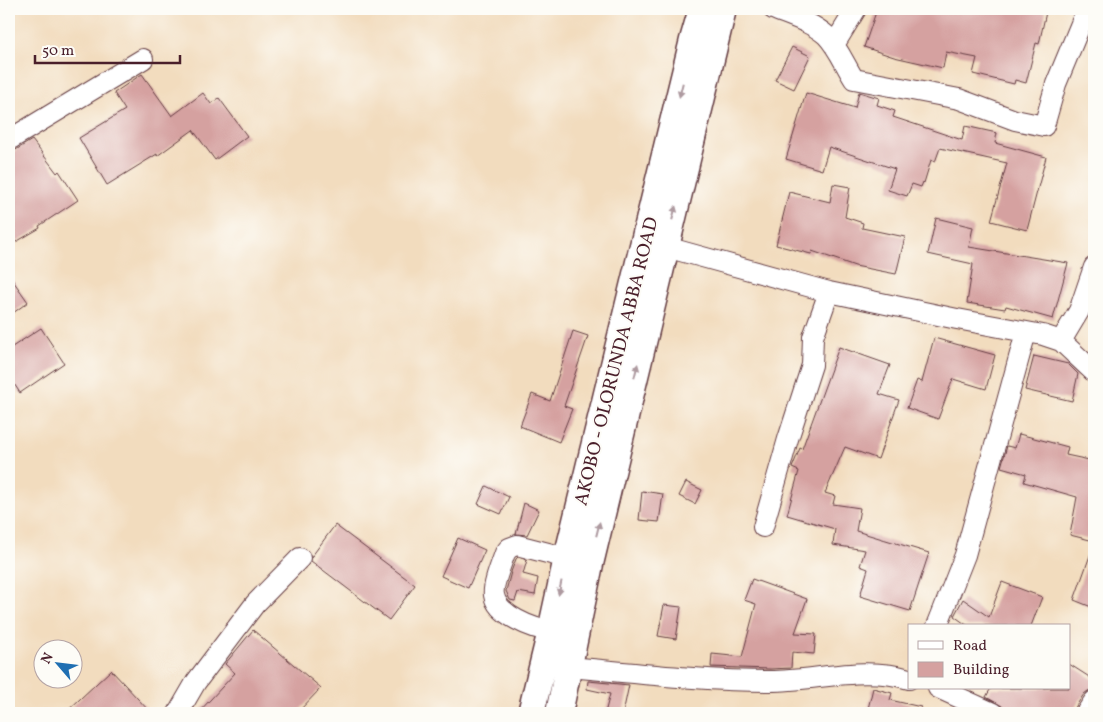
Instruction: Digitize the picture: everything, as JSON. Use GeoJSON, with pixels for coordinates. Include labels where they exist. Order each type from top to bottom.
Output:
{"type":"FeatureCollection","features":[{"type":"Feature","properties":{"kind":"main road","name":"AKOBO - OLORUNDA ABBA ROAD"},"geometry":{"type":"LineString","coordinates":[[559,713],[590,564],[666,247],[700,58],[702,9]]}},
{"type":"Feature","properties":{"kind":"main road","name":"AKOBO - OLORUNDA ABBA ROAD"},"geometry":{"type":"LineString","coordinates":[[531,713],[567,558],[700,58],[723,9]]}},
{"type":"Feature","properties":{"kind":"street"},"geometry":{"type":"LineString","coordinates":[[772,9],[812,25],[825,35],[854,79],[958,99],[1015,120],[1044,126],[1056,84],[1087,9]]}},
{"type":"Feature","properties":{"kind":"street"},"geometry":{"type":"LineString","coordinates":[[834,46],[856,9]]}},
{"type":"Feature","properties":{"kind":"street"},"geometry":{"type":"LineString","coordinates":[[9,140],[143,59]]}},
{"type":"Feature","properties":{"kind":"street"},"geometry":{"type":"LineString","coordinates":[[666,247],[829,292],[957,320],[1043,335],[1061,341],[1094,372]]}},
{"type":"Feature","properties":{"kind":"street"},"geometry":{"type":"LineString","coordinates":[[1061,341],[1079,311],[1094,267]]}},
{"type":"Feature","properties":{"kind":"street"},"geometry":{"type":"LineString","coordinates":[[763,527],[812,364],[813,338],[829,292]]}},
{"type":"Feature","properties":{"kind":"street"},"geometry":{"type":"LineString","coordinates":[[939,624],[965,555],[1026,332]]}},
{"type":"Feature","properties":{"kind":"street"},"geometry":{"type":"LineString","coordinates":[[551,631],[539,630],[504,612],[497,605],[493,593],[505,552],[509,548],[517,545],[567,558]]}},
{"type":"Feature","properties":{"kind":"street"},"geometry":{"type":"LineString","coordinates":[[178,713],[196,682],[255,604],[300,558]]}},
{"type":"Feature","properties":{"kind":"street"},"geometry":{"type":"LineString","coordinates":[[569,667],[727,681],[782,681],[861,673],[908,679]]}},
{"type":"Feature","properties":{"kind":"street"},"geometry":{"type":"LineString","coordinates":[[942,690],[993,713]]}},
{"type":"Feature","properties":{"kind":"street"},"geometry":{"type":"LineString","coordinates":[[1086,713],[1094,701]]}},
{"type":"Feature","properties":{"kind":"building"},"geometry":{"type":"Polygon","coordinates":[[[877,9],[1032,9],[1046,12],[1039,44],[1036,43],[1026,83],[1015,80],[1014,84],[973,74],[977,58],[946,52],[943,68],[894,57],[864,47],[877,9]]]}},
{"type":"Feature","properties":{"kind":"building"},"geometry":{"type":"Polygon","coordinates":[[[792,47],[810,56],[794,89],[775,80],[792,47]]]}},
{"type":"Feature","properties":{"kind":"building"},"geometry":{"type":"Polygon","coordinates":[[[142,74],[172,116],[203,93],[211,104],[219,98],[247,136],[215,160],[193,130],[157,156],[157,154],[107,185],[79,138],[125,110],[114,93],[142,74]]]}},
{"type":"Feature","properties":{"kind":"building"},"geometry":{"type":"Polygon","coordinates":[[[859,92],[879,98],[877,105],[895,111],[893,117],[962,140],[965,126],[997,133],[995,143],[1046,157],[1027,230],[991,221],[1007,163],[940,148],[935,162],[931,160],[924,183],[921,187],[912,184],[907,196],[888,190],[895,169],[829,147],[822,170],[786,159],[806,93],[855,108],[859,92]]]}},
{"type":"Feature","properties":{"kind":"building"},"geometry":{"type":"Polygon","coordinates":[[[32,140],[57,173],[59,171],[78,200],[39,226],[40,228],[9,246],[9,154],[32,140]]]}},
{"type":"Feature","properties":{"kind":"building"},"geometry":{"type":"Polygon","coordinates":[[[833,184],[850,187],[845,217],[863,223],[862,228],[905,237],[896,274],[855,266],[812,251],[811,254],[776,245],[789,192],[830,202],[833,184]]]}},
{"type":"Feature","properties":{"kind":"building"},"geometry":{"type":"Polygon","coordinates":[[[936,218],[973,227],[969,247],[1068,263],[1053,319],[1006,306],[1005,309],[967,303],[973,264],[928,254],[936,218]]]}},
{"type":"Feature","properties":{"kind":"building"},"geometry":{"type":"Polygon","coordinates":[[[9,275],[28,302],[9,316],[9,275]]]}},
{"type":"Feature","properties":{"kind":"building"},"geometry":{"type":"Polygon","coordinates":[[[41,328],[64,363],[20,393],[9,376],[9,349],[41,328]]]}},
{"type":"Feature","properties":{"kind":"building"},"geometry":{"type":"Polygon","coordinates":[[[573,331],[588,336],[564,406],[572,409],[559,442],[520,426],[532,394],[550,401],[573,331]]]}},
{"type":"Feature","properties":{"kind":"building"},"geometry":{"type":"Polygon","coordinates":[[[934,338],[995,355],[986,389],[953,379],[938,419],[907,408],[917,380],[922,382],[934,338]]]}},
{"type":"Feature","properties":{"kind":"building"},"geometry":{"type":"Polygon","coordinates":[[[839,347],[890,365],[879,394],[899,400],[878,459],[845,447],[825,493],[835,496],[833,504],[860,508],[856,531],[929,553],[910,611],[860,596],[868,569],[860,566],[865,550],[833,545],[835,529],[787,515],[799,471],[792,468],[800,448],[802,449],[839,347]]]}},
{"type":"Feature","properties":{"kind":"building"},"geometry":{"type":"Polygon","coordinates":[[[1034,356],[1068,364],[1078,374],[1072,401],[1025,390],[1034,356]]]}},
{"type":"Feature","properties":{"kind":"building"},"geometry":{"type":"Polygon","coordinates":[[[1019,434],[1068,447],[1066,455],[1094,461],[1094,541],[1070,535],[1077,497],[1024,482],[1026,474],[1001,467],[1007,446],[1015,448],[1019,434]]]}},
{"type":"Feature","properties":{"kind":"building"},"geometry":{"type":"Polygon","coordinates":[[[686,482],[702,490],[695,504],[679,496],[686,482]]]}},
{"type":"Feature","properties":{"kind":"building"},"geometry":{"type":"Polygon","coordinates":[[[486,486],[509,497],[501,514],[478,504],[486,486]]]}},
{"type":"Feature","properties":{"kind":"building"},"geometry":{"type":"Polygon","coordinates":[[[642,491],[663,494],[659,522],[639,520],[642,491]]]}},
{"type":"Feature","properties":{"kind":"building"},"geometry":{"type":"Polygon","coordinates":[[[524,503],[539,510],[527,535],[516,534],[524,503]]]}},
{"type":"Feature","properties":{"kind":"building"},"geometry":{"type":"Polygon","coordinates":[[[335,525],[415,585],[389,620],[311,561],[312,556],[335,525]]]}},
{"type":"Feature","properties":{"kind":"building"},"geometry":{"type":"Polygon","coordinates":[[[458,538],[485,550],[468,588],[441,576],[458,538]]]}},
{"type":"Feature","properties":{"kind":"building"},"geometry":{"type":"Polygon","coordinates":[[[1092,550],[1094,550],[1094,608],[1074,600],[1092,550]]]}},
{"type":"Feature","properties":{"kind":"building"},"geometry":{"type":"Polygon","coordinates":[[[518,557],[527,560],[523,574],[538,578],[535,595],[518,592],[515,601],[510,600],[506,591],[511,572],[518,557]]]}},
{"type":"Feature","properties":{"kind":"building"},"geometry":{"type":"Polygon","coordinates":[[[752,579],[807,599],[795,633],[816,634],[814,654],[792,652],[791,668],[711,667],[712,654],[742,657],[756,604],[744,600],[752,579]]]}},
{"type":"Feature","properties":{"kind":"building"},"geometry":{"type":"Polygon","coordinates":[[[1002,582],[1042,597],[1032,624],[965,624],[954,616],[963,599],[989,617],[1002,582]]]}},
{"type":"Feature","properties":{"kind":"building"},"geometry":{"type":"Polygon","coordinates":[[[664,605],[681,607],[676,639],[658,636],[664,605]]]}},
{"type":"Feature","properties":{"kind":"building"},"geometry":{"type":"Polygon","coordinates":[[[253,630],[321,688],[297,713],[198,713],[235,673],[225,664],[253,630]]]}},
{"type":"Feature","properties":{"kind":"building"},"geometry":{"type":"Polygon","coordinates":[[[1070,665],[1094,680],[1094,689],[1084,694],[1074,713],[1005,713],[1002,706],[986,697],[990,690],[1070,690],[1070,665]]]}},
{"type":"Feature","properties":{"kind":"building"},"geometry":{"type":"Polygon","coordinates":[[[111,670],[151,713],[65,713],[111,670]]]}},
{"type":"Feature","properties":{"kind":"building"},"geometry":{"type":"Polygon","coordinates":[[[588,681],[629,685],[623,713],[605,713],[610,694],[587,689],[588,681]]]}},
{"type":"Feature","properties":{"kind":"building"},"geometry":{"type":"Polygon","coordinates":[[[873,688],[892,693],[890,700],[921,707],[920,713],[867,713],[873,688]]]}}]}
